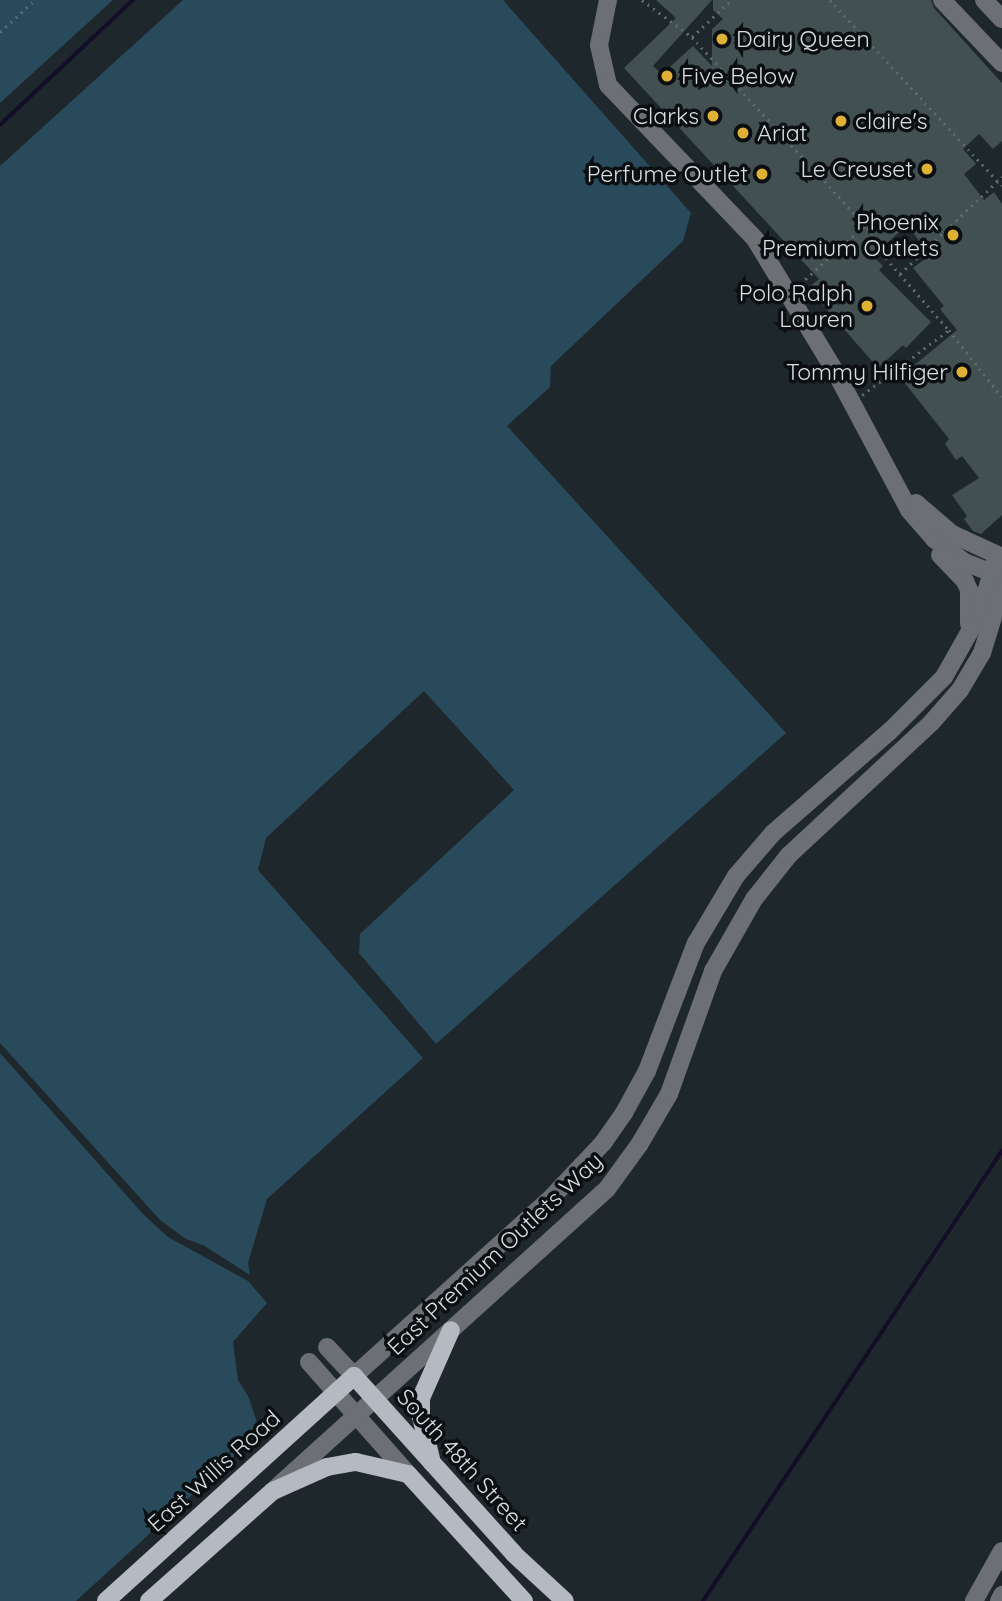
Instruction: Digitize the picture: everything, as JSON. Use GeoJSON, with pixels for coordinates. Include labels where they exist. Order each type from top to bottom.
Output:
{"type":"FeatureCollection","features":[{"type":"Feature","properties":{"kind":"main road"},"geometry":{"type":"LineString","coordinates":[[432,1463],[421,1417],[421,1398],[451,1330]]}},
{"type":"Feature","properties":{"kind":"main road","name":"East Willis Road"},"geometry":{"type":"LineString","coordinates":[[106,1601],[354,1376]]}},
{"type":"Feature","properties":{"kind":"main road","name":"South 48th Street"},"geometry":{"type":"LineString","coordinates":[[354,1376],[514,1554],[565,1601]]}},
{"type":"Feature","properties":{"kind":"main road"},"geometry":{"type":"LineString","coordinates":[[149,1601],[273,1491],[327,1467],[347,1462],[375,1464],[408,1474],[524,1601]]}},
{"type":"Feature","properties":{"kind":"street","name":"East Premium Outlets Way"},"geometry":{"type":"LineString","coordinates":[[608,0],[599,45],[608,85],[755,239],[852,403],[909,510],[934,539],[964,562],[999,580]]}},
{"type":"Feature","properties":{"kind":"street"},"geometry":{"type":"LineString","coordinates":[[942,0],[1002,63]]}},
{"type":"Feature","properties":{"kind":"street"},"geometry":{"type":"LineString","coordinates":[[984,0],[1002,19]]}},
{"type":"Feature","properties":{"kind":"street","name":"East Premium Outlets Way"},"geometry":{"type":"LineString","coordinates":[[374,1399],[607,1189],[661,1109],[713,971],[754,900],[789,855],[932,722],[960,690],[982,653],[999,580],[1000,552],[979,548],[952,534],[894,481]]}},
{"type":"Feature","properties":{"kind":"street"},"geometry":{"type":"LineString","coordinates":[[909,510],[918,533],[965,581],[970,601],[970,636]]}},
{"type":"Feature","properties":{"kind":"street","name":"East Premium Outlets Way"},"geometry":{"type":"LineString","coordinates":[[354,1376],[553,1196],[603,1143],[624,1113],[657,1048],[688,960],[714,909],[746,863],[792,815],[911,712],[944,677],[970,636],[999,580]]}},
{"type":"Feature","properties":{"kind":"street"},"geometry":{"type":"LineString","coordinates":[[982,653],[1002,614]]}},
{"type":"Feature","properties":{"kind":"street"},"geometry":{"type":"LineString","coordinates":[[688,960],[713,971]]}},
{"type":"Feature","properties":{"kind":"street"},"geometry":{"type":"LineString","coordinates":[[553,1196],[574,1219]]}},
{"type":"Feature","properties":{"kind":"street","name":"South 48th Street"},"geometry":{"type":"LineString","coordinates":[[327,1347],[354,1376]]}},
{"type":"Feature","properties":{"kind":"street"},"geometry":{"type":"LineString","coordinates":[[309,1362],[408,1474]]}},
{"type":"Feature","properties":{"kind":"street"},"geometry":{"type":"LineString","coordinates":[[273,1491],[374,1399]]}},
{"type":"Feature","properties":{"kind":"street"},"geometry":{"type":"LineString","coordinates":[[974,1601],[1002,1550]]}},
{"type":"Feature","properties":{"kind":"street"},"geometry":{"type":"LineString","coordinates":[[999,1601],[1002,1595]]}},
{"type":"Feature","properties":{"kind":"path"},"geometry":{"type":"LineString","coordinates":[[0,32],[36,0]]}},
{"type":"Feature","properties":{"kind":"path"},"geometry":{"type":"LineString","coordinates":[[642,0],[692,37],[886,248],[886,258],[949,330],[1002,397]]}},
{"type":"Feature","properties":{"kind":"path"},"geometry":{"type":"LineString","coordinates":[[692,37],[731,0]]}},
{"type":"Feature","properties":{"kind":"path"},"geometry":{"type":"LineString","coordinates":[[830,0],[1002,186]]}},
{"type":"Feature","properties":{"kind":"path"},"geometry":{"type":"LineString","coordinates":[[900,274],[1002,177]]}},
{"type":"Feature","properties":{"kind":"path"},"geometry":{"type":"LineString","coordinates":[[789,293],[865,225]]}},
{"type":"Feature","properties":{"kind":"path"},"geometry":{"type":"LineString","coordinates":[[852,403],[949,330]]}},
{"type":"Feature","properties":{"kind":"shaded area"},"geometry":{"type":"Polygon","coordinates":[[[0,0],[113,0],[0,103],[0,0]]]}},
{"type":"Feature","properties":{"kind":"shaded area"},"geometry":{"type":"Polygon","coordinates":[[[183,0],[503,0],[691,213],[683,241],[551,366],[550,387],[507,426],[786,733],[436,1044],[359,953],[360,934],[514,790],[424,691],[266,838],[258,870],[423,1058],[267,1199],[248,1263],[250,1275],[203,1245],[186,1239],[160,1220],[0,1043],[0,166],[183,0]]]}},
{"type":"Feature","properties":{"kind":"shaded area"},"geometry":{"type":"Polygon","coordinates":[[[0,1053],[143,1214],[168,1237],[248,1281],[267,1303],[233,1342],[238,1380],[248,1396],[257,1422],[240,1451],[76,1601],[0,1601],[0,1053]]]}},
{"type":"Feature","properties":{"kind":"building"},"geometry":{"type":"Polygon","coordinates":[[[656,0],[712,0],[653,66],[662,74],[693,46],[712,66],[712,29],[723,19],[713,10],[713,0],[931,0],[934,8],[1002,83],[1002,141],[993,149],[979,134],[963,149],[976,164],[964,174],[984,200],[994,192],[1002,204],[1002,515],[981,534],[973,531],[964,519],[967,516],[952,495],[979,478],[962,456],[956,460],[945,444],[949,439],[900,377],[957,330],[940,309],[944,306],[913,268],[930,255],[907,225],[873,256],[883,266],[879,270],[931,322],[906,348],[903,345],[878,368],[808,288],[819,279],[624,68],[676,18],[656,0]]]}},
{"type":"Feature","properties":{"kind":"waterway"},"geometry":{"type":"LineString","coordinates":[[0,125],[133,0]]}},
{"type":"Feature","properties":{"kind":"waterway"},"geometry":{"type":"LineString","coordinates":[[703,1601],[1002,1151]]}},
{"type":"Feature","properties":{"kind":"place","name":"Dairy Queen"},"geometry":{"type":"Point","coordinates":[722,39]}},
{"type":"Feature","properties":{"kind":"place","name":"Five Below"},"geometry":{"type":"Point","coordinates":[667,76]}},
{"type":"Feature","properties":{"kind":"place","name":"Clarks"},"geometry":{"type":"Point","coordinates":[713,116]}},
{"type":"Feature","properties":{"kind":"place","name":"claire's"},"geometry":{"type":"Point","coordinates":[841,121]}},
{"type":"Feature","properties":{"kind":"place","name":"Ariat"},"geometry":{"type":"Point","coordinates":[743,133]}},
{"type":"Feature","properties":{"kind":"place","name":"Le Creuset"},"geometry":{"type":"Point","coordinates":[927,169]}},
{"type":"Feature","properties":{"kind":"place","name":"Perfume Outlet"},"geometry":{"type":"Point","coordinates":[762,174]}},
{"type":"Feature","properties":{"kind":"place","name":"Phoenix Premium Outlets"},"geometry":{"type":"Point","coordinates":[953,235]}},
{"type":"Feature","properties":{"kind":"place","name":"Polo Ralph Lauren"},"geometry":{"type":"Point","coordinates":[867,306]}},
{"type":"Feature","properties":{"kind":"place","name":"Tommy Hilfiger"},"geometry":{"type":"Point","coordinates":[962,372]}}]}
